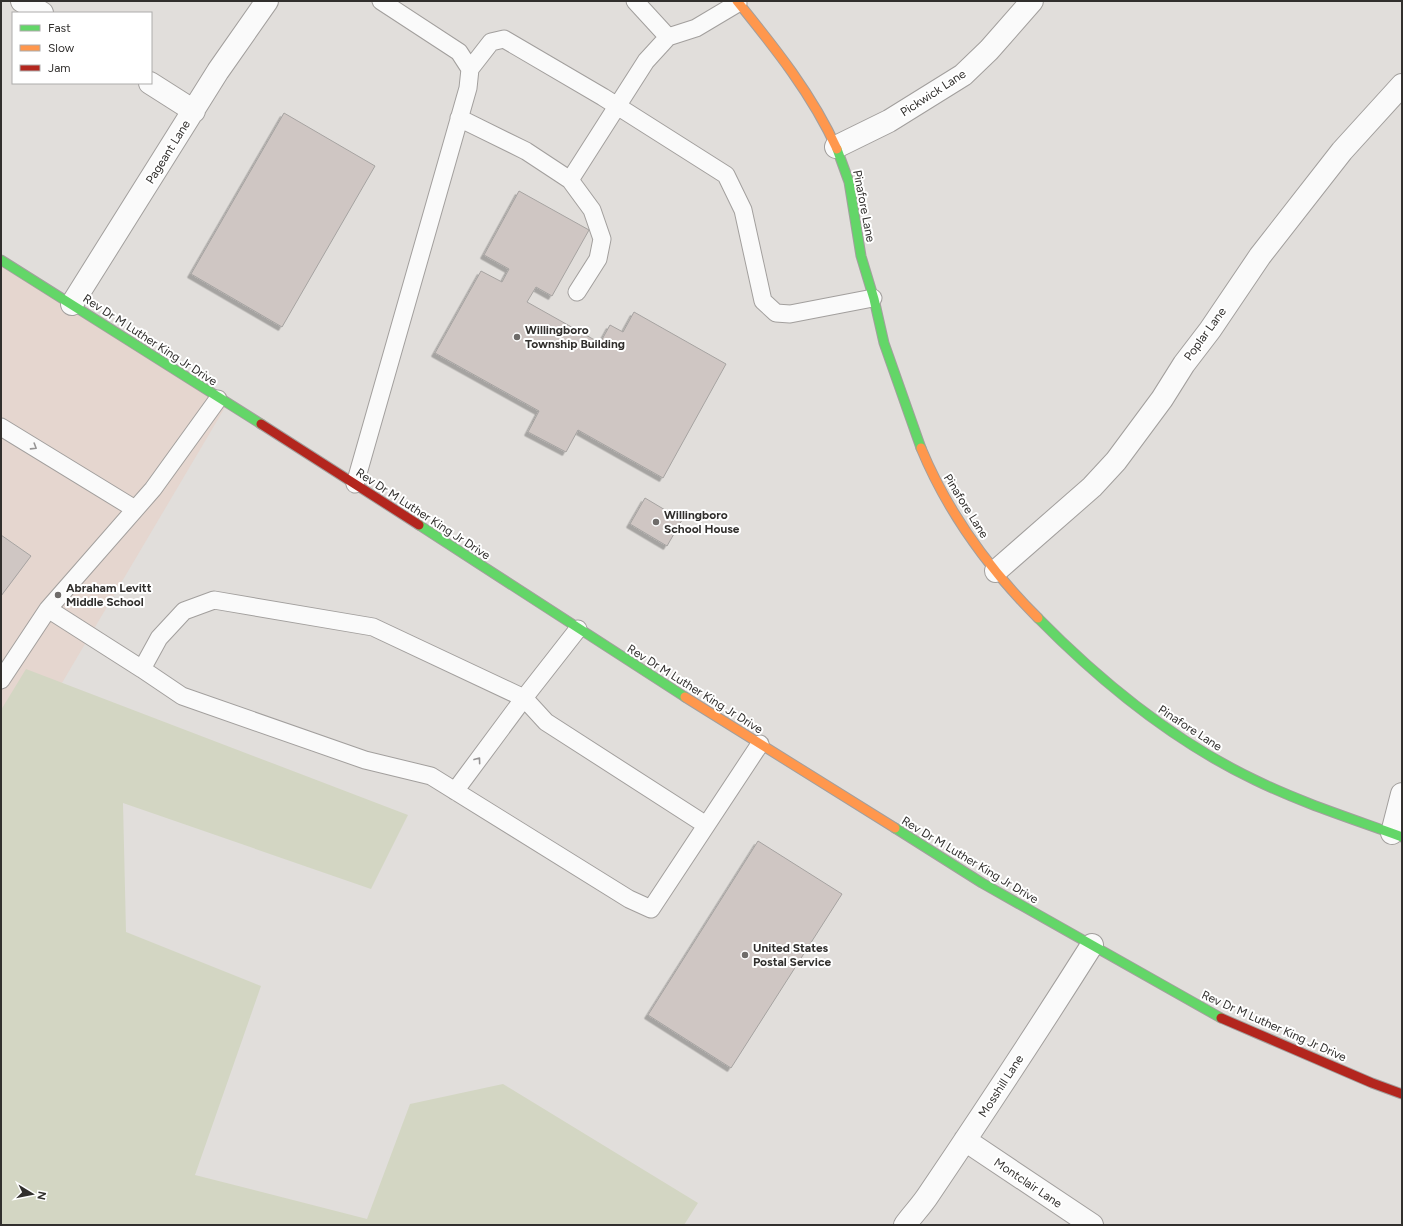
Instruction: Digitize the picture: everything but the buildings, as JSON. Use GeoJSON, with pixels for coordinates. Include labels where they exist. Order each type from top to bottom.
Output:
{"type":"FeatureCollection","features":[{"type":"Feature","properties":{"kind":"street"},"geometry":{"type":"LineString","coordinates":[[22,1],[40,12]]}},
{"type":"Feature","properties":{"kind":"street","name":"Pageant Lane"},"geometry":{"type":"LineString","coordinates":[[72,304],[218,71],[267,1]]}},
{"type":"Feature","properties":{"kind":"street","name":"Pickwick Lane"},"geometry":{"type":"LineString","coordinates":[[836,147],[889,121],[963,75],[989,50],[1032,1]]}},
{"type":"Feature","properties":{"kind":"street","name":"Pinafore Lane"},"geometry":{"type":"LineString","coordinates":[[738,2],[787,64],[810,99],[836,147],[847,174],[861,255],[883,340],[910,425],[932,474],[960,524],[996,571],[1036,616],[1098,675],[1169,732],[1208,756],[1299,800],[1397,835]]}},
{"type":"Feature","properties":{"kind":"street"},"geometry":{"type":"LineString","coordinates":[[152,84],[194,111]]}},
{"type":"Feature","properties":{"kind":"street","name":"Poplar Lane"},"geometry":{"type":"LineString","coordinates":[[996,571],[1092,487],[1116,461],[1162,399],[1184,364],[1210,330],[1260,256],[1342,151],[1402,85]]}},
{"type":"Feature","properties":{"kind":"street","name":"Rev Dr M Luther King Jr Drive"},"geometry":{"type":"LineString","coordinates":[[1,260],[72,304],[218,399],[355,484],[578,629],[982,883],[1217,1016],[1372,1083],[1402,1094]]}},
{"type":"Feature","properties":{"kind":"street"},"geometry":{"type":"LineString","coordinates":[[1397,835],[1402,794]]}},
{"type":"Feature","properties":{"kind":"street","name":"Mosshill Lane"},"geometry":{"type":"LineString","coordinates":[[905,1225],[929,1195],[1039,1030],[1092,945]]}},
{"type":"Feature","properties":{"kind":"street","name":"Montclair Lane"},"geometry":{"type":"LineString","coordinates":[[965,1140],[1092,1225]]}},
{"type":"Feature","properties":{"kind":"lane"},"geometry":{"type":"LineString","coordinates":[[381,1],[459,52],[470,69]]}},
{"type":"Feature","properties":{"kind":"lane"},"geometry":{"type":"LineString","coordinates":[[635,1],[668,37]]}},
{"type":"Feature","properties":{"kind":"lane"},"geometry":{"type":"LineString","coordinates":[[570,180],[646,61],[668,37],[696,28],[738,2]]}},
{"type":"Feature","properties":{"kind":"lane"},"geometry":{"type":"LineString","coordinates":[[355,484],[468,88],[470,69],[491,42],[504,39],[618,106],[726,175],[743,210],[763,301],[776,313],[790,314],[873,298]]}},
{"type":"Feature","properties":{"kind":"lane"},"geometry":{"type":"LineString","coordinates":[[459,118],[526,151],[570,180],[592,210],[602,238],[598,260],[577,292]]}},
{"type":"Feature","properties":{"kind":"lane"},"geometry":{"type":"LineString","coordinates":[[1,680],[48,609],[153,489],[218,399]]}},
{"type":"Feature","properties":{"kind":"lane"},"geometry":{"type":"LineString","coordinates":[[1,426],[135,509]]}},
{"type":"Feature","properties":{"kind":"lane"},"geometry":{"type":"LineString","coordinates":[[142,669],[159,638],[184,611],[214,600],[373,627],[524,698],[546,722],[706,825]]}},
{"type":"Feature","properties":{"kind":"lane"},"geometry":{"type":"LineString","coordinates":[[48,609],[182,696],[365,760],[431,776],[629,899],[651,909],[760,744]]}},
{"type":"Feature","properties":{"kind":"lane"},"geometry":{"type":"LineString","coordinates":[[455,791],[524,698],[578,629]]}},
{"type":"Feature","properties":{"kind":"shaded area","name":"Abraham Levitt Middle School"},"geometry":{"type":"Polygon","coordinates":[[[1,261],[227,404],[1,786],[1,261]]]}},
{"type":"Feature","properties":{"kind":"green space"},"geometry":{"type":"Polygon","coordinates":[[[26,669],[408,815],[371,889],[123,803],[126,932],[261,986],[195,1175],[367,1219],[410,1104],[503,1084],[698,1203],[684,1225],[1,1225],[1,710],[26,669]]]}},
{"type":"Feature","properties":{"kind":"traffic: fast"},"geometry":{"type":"LineString","coordinates":[[837,149],[849,182],[861,256],[874,299],[884,343],[921,448]]}},
{"type":"Feature","properties":{"kind":"traffic: fast"},"geometry":{"type":"LineString","coordinates":[[1,260],[261,424]]}},
{"type":"Feature","properties":{"kind":"traffic: fast"},"geometry":{"type":"LineString","coordinates":[[419,525],[685,697]]}},
{"type":"Feature","properties":{"kind":"traffic: fast"},"geometry":{"type":"LineString","coordinates":[[1038,618],[1062,642],[1113,687],[1139,708],[1195,747],[1255,780],[1291,796],[1402,837]]}},
{"type":"Feature","properties":{"kind":"traffic: fast"},"geometry":{"type":"LineString","coordinates":[[895,828],[982,883],[1221,1018]]}},
{"type":"Feature","properties":{"kind":"traffic: slow"},"geometry":{"type":"LineString","coordinates":[[737,1],[792,72],[816,109],[837,149]]}},
{"type":"Feature","properties":{"kind":"traffic: slow"},"geometry":{"type":"LineString","coordinates":[[921,448],[943,494],[971,538],[1003,580],[1038,618]]}},
{"type":"Feature","properties":{"kind":"traffic: slow"},"geometry":{"type":"LineString","coordinates":[[685,697],[895,828]]}},
{"type":"Feature","properties":{"kind":"traffic: jam"},"geometry":{"type":"LineString","coordinates":[[261,424],[419,525]]}},
{"type":"Feature","properties":{"kind":"traffic: jam"},"geometry":{"type":"LineString","coordinates":[[1221,1018],[1372,1083],[1402,1094]]}},
{"type":"Feature","properties":{"kind":"place","name":"Willingboro Township Building"},"geometry":{"type":"Point","coordinates":[517,337]}},
{"type":"Feature","properties":{"kind":"place","name":"Willingboro School House"},"geometry":{"type":"Point","coordinates":[656,522]}},
{"type":"Feature","properties":{"kind":"place","name":"Abraham Levitt Middle School"},"geometry":{"type":"Point","coordinates":[58,595]}},
{"type":"Feature","properties":{"kind":"place","name":"United States Postal Service"},"geometry":{"type":"Point","coordinates":[745,955]}}]}
